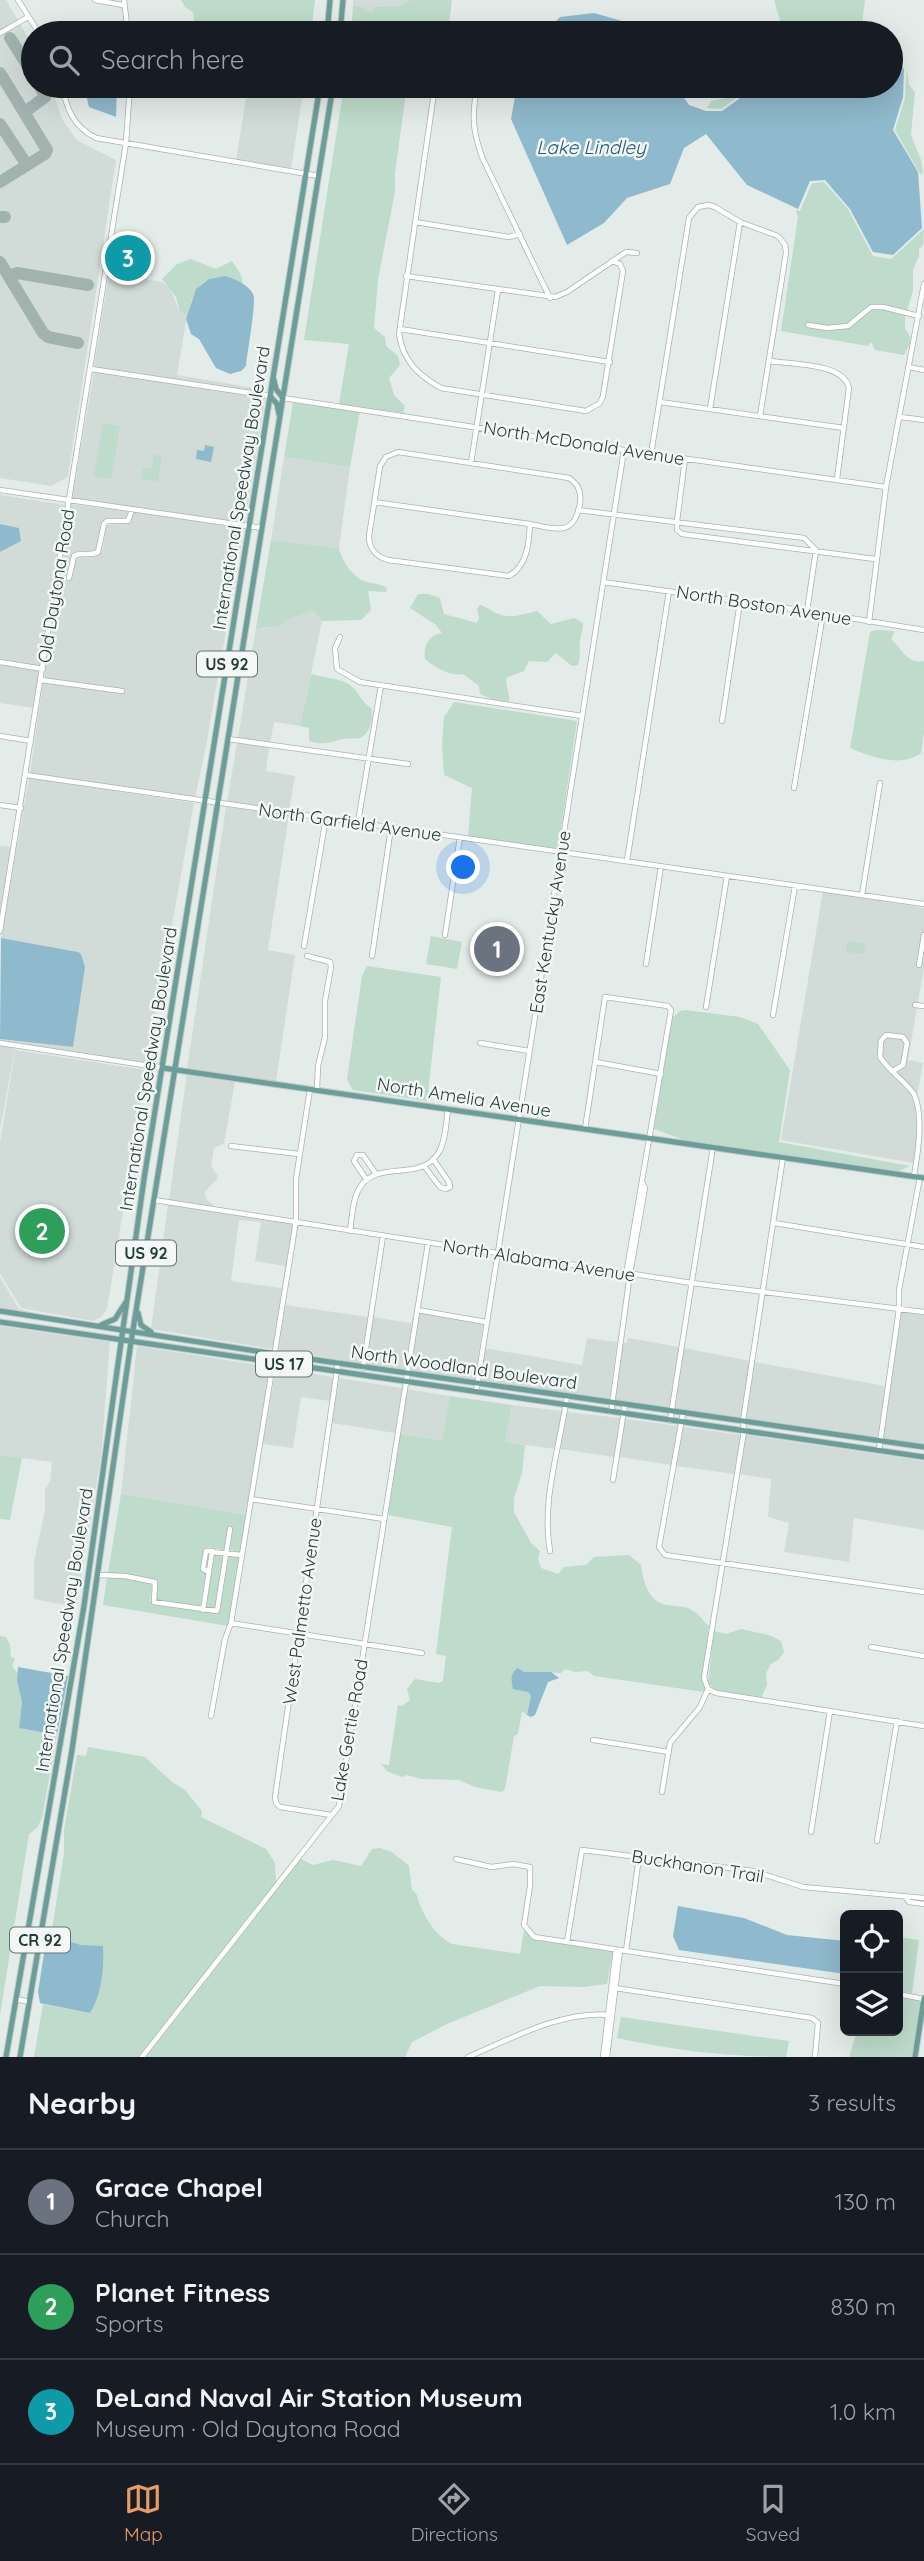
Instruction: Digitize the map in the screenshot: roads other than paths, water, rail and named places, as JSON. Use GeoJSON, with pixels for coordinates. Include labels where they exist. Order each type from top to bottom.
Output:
{"type":"FeatureCollection","features":[{"type":"Feature","properties":{"kind":"main road"},"geometry":{"type":"LineString","coordinates":[[328,21],[330,0]]}},
{"type":"Feature","properties":{"kind":"main road"},"geometry":{"type":"LineString","coordinates":[[341,21],[343,0]]}},
{"type":"Feature","properties":{"kind":"main road","name":"International Speedway Boulevard"},"geometry":{"type":"LineString","coordinates":[[6,2057],[84,1606],[144,1179],[318,98]]}},
{"type":"Feature","properties":{"kind":"main road","name":"International Speedway Boulevard"},"geometry":{"type":"LineString","coordinates":[[20,2057],[72,1750],[132,1332],[331,98]]}},
{"type":"Feature","properties":{"kind":"main road"},"geometry":{"type":"LineString","coordinates":[[273,377],[276,389],[283,398]]}},
{"type":"Feature","properties":{"kind":"main road"},"geometry":{"type":"LineString","coordinates":[[270,396],[277,404],[280,417]]}},
{"type":"Feature","properties":{"kind":"main road"},"geometry":{"type":"LineString","coordinates":[[187,918],[190,929],[197,933]]}},
{"type":"Feature","properties":{"kind":"main road"},"geometry":{"type":"LineString","coordinates":[[184,935],[194,954]]}},
{"type":"Feature","properties":{"kind":"main road","name":"North Amelia Avenue"},"geometry":{"type":"LineString","coordinates":[[163,1068],[920,1177]]}},
{"type":"Feature","properties":{"kind":"main road"},"geometry":{"type":"LineString","coordinates":[[144,1179],[147,1191],[154,1200]]}},
{"type":"Feature","properties":{"kind":"main road"},"geometry":{"type":"LineString","coordinates":[[96,1326],[115,1319],[128,1299]]}},
{"type":"Feature","properties":{"kind":"main road"},"geometry":{"type":"LineString","coordinates":[[137,1306],[141,1325],[157,1335]]}},
{"type":"Feature","properties":{"kind":"main road","name":"North Woodland Boulevard"},"geometry":{"type":"LineString","coordinates":[[0,1311],[275,1354],[924,1447]]}},
{"type":"Feature","properties":{"kind":"main road"},"geometry":{"type":"LineString","coordinates":[[0,1320],[9,1312]]}},
{"type":"Feature","properties":{"kind":"main road","name":"North Woodland Boulevard"},"geometry":{"type":"LineString","coordinates":[[0,1320],[337,1373],[924,1457]]}},
{"type":"Feature","properties":{"kind":"main road"},"geometry":{"type":"LineString","coordinates":[[116,1381],[125,1383]]}},
{"type":"Feature","properties":{"kind":"main road"},"geometry":{"type":"LineString","coordinates":[[108,1434],[118,1431]]}},
{"type":"Feature","properties":{"kind":"main road"},"geometry":{"type":"LineString","coordinates":[[103,1476],[111,1480]]}},
{"type":"Feature","properties":{"kind":"main road"},"geometry":{"type":"LineString","coordinates":[[94,1539],[102,1540]]}},
{"type":"Feature","properties":{"kind":"main road"},"geometry":{"type":"LineString","coordinates":[[84,1606],[92,1609]]}},
{"type":"Feature","properties":{"kind":"main road"},"geometry":{"type":"LineString","coordinates":[[915,2057],[924,1999]]}},
{"type":"Feature","properties":{"kind":"street"},"geometry":{"type":"LineString","coordinates":[[18,0],[31,21]]}},
{"type":"Feature","properties":{"kind":"street"},"geometry":{"type":"LineString","coordinates":[[95,0],[124,3],[126,21]]}},
{"type":"Feature","properties":{"kind":"street"},"geometry":{"type":"LineString","coordinates":[[0,33],[28,17]]}},
{"type":"Feature","properties":{"kind":"street"},"geometry":{"type":"LineString","coordinates":[[65,98],[78,127],[96,138],[318,176]]}},
{"type":"Feature","properties":{"kind":"street","name":"Old Daytona Road"},"geometry":{"type":"LineString","coordinates":[[0,931],[127,144],[129,98]]}},
{"type":"Feature","properties":{"kind":"street"},"geometry":{"type":"LineString","coordinates":[[433,98],[400,329],[401,348],[411,367],[424,379],[441,388],[481,395],[586,411],[594,408],[603,396],[623,271],[620,264],[612,261]]}},
{"type":"Feature","properties":{"kind":"street"},"geometry":{"type":"LineString","coordinates":[[475,98],[474,133],[482,157],[550,298]]}},
{"type":"Feature","properties":{"kind":"street"},"geometry":{"type":"LineString","coordinates":[[650,454],[689,218],[698,207],[715,207],[740,222],[772,233],[785,245],[760,416]]}},
{"type":"Feature","properties":{"kind":"street"},"geometry":{"type":"LineString","coordinates":[[415,222],[509,237],[520,234]]}},
{"type":"Feature","properties":{"kind":"street"},"geometry":{"type":"LineString","coordinates":[[710,409],[740,222]]}},
{"type":"Feature","properties":{"kind":"street"},"geometry":{"type":"LineString","coordinates":[[406,276],[550,298],[561,296],[626,252],[637,253]]}},
{"type":"Feature","properties":{"kind":"street"},"geometry":{"type":"LineString","coordinates":[[869,622],[886,487],[924,284]]}},
{"type":"Feature","properties":{"kind":"street"},"geometry":{"type":"LineString","coordinates":[[471,463],[498,290]]}},
{"type":"Feature","properties":{"kind":"street"},"geometry":{"type":"LineString","coordinates":[[808,325],[827,328],[848,326],[871,307],[883,307],[919,316]]}},
{"type":"Feature","properties":{"kind":"street"},"geometry":{"type":"LineString","coordinates":[[400,329],[610,362]]}},
{"type":"Feature","properties":{"kind":"street"},"geometry":{"type":"LineString","coordinates":[[769,361],[829,369],[844,377],[849,388],[837,479]]}},
{"type":"Feature","properties":{"kind":"street"},"geometry":{"type":"LineString","coordinates":[[909,368],[924,370]]}},
{"type":"Feature","properties":{"kind":"street"},"geometry":{"type":"LineString","coordinates":[[91,369],[270,396]]}},
{"type":"Feature","properties":{"kind":"street","name":"North McDonald Avenue"},"geometry":{"type":"LineString","coordinates":[[283,398],[886,487]]}},
{"type":"Feature","properties":{"kind":"street"},"geometry":{"type":"LineString","coordinates":[[660,402],[844,428]]}},
{"type":"Feature","properties":{"kind":"street"},"geometry":{"type":"LineString","coordinates":[[900,417],[924,421]]}},
{"type":"Feature","properties":{"kind":"street","name":"East Kentucky Avenue"},"geometry":{"type":"LineString","coordinates":[[476,1393],[624,450]]}},
{"type":"Feature","properties":{"kind":"street"},"geometry":{"type":"LineString","coordinates":[[374,502],[566,528],[573,522],[578,510],[580,491],[569,478],[392,453],[380,466],[374,502],[369,536],[369,543],[374,553],[388,560],[509,576],[524,564],[530,524]]}},
{"type":"Feature","properties":{"kind":"street"},"geometry":{"type":"LineString","coordinates":[[685,458],[677,521],[677,530],[682,534],[875,559]]}},
{"type":"Feature","properties":{"kind":"street"},"geometry":{"type":"LineString","coordinates":[[0,490],[262,528]]}},
{"type":"Feature","properties":{"kind":"street"},"geometry":{"type":"LineString","coordinates":[[69,578],[74,556],[93,555],[98,552],[104,524],[107,521],[128,521],[132,510]]}},
{"type":"Feature","properties":{"kind":"street"},"geometry":{"type":"LineString","coordinates":[[578,510],[804,538],[816,550]]}},
{"type":"Feature","properties":{"kind":"street"},"geometry":{"type":"LineString","coordinates":[[807,611],[816,550]]}},
{"type":"Feature","properties":{"kind":"street","name":"North Boston Avenue"},"geometry":{"type":"LineString","coordinates":[[603,582],[924,630]]}},
{"type":"Feature","properties":{"kind":"street"},"geometry":{"type":"LineString","coordinates":[[627,861],[669,591]]}},
{"type":"Feature","properties":{"kind":"street"},"geometry":{"type":"LineString","coordinates":[[722,721],[740,602]]}},
{"type":"Feature","properties":{"kind":"street"},"geometry":{"type":"LineString","coordinates":[[794,788],[823,614]]}},
{"type":"Feature","properties":{"kind":"street"},"geometry":{"type":"LineString","coordinates":[[340,637],[335,648],[337,669],[360,682],[582,716]]}},
{"type":"Feature","properties":{"kind":"street"},"geometry":{"type":"LineString","coordinates":[[0,662],[43,669]]}},
{"type":"Feature","properties":{"kind":"street"},"geometry":{"type":"LineString","coordinates":[[41,680],[122,691]]}},
{"type":"Feature","properties":{"kind":"street"},"geometry":{"type":"LineString","coordinates":[[358,822],[381,685]]}},
{"type":"Feature","properties":{"kind":"street"},"geometry":{"type":"LineString","coordinates":[[0,736],[32,741]]}},
{"type":"Feature","properties":{"kind":"street"},"geometry":{"type":"LineString","coordinates":[[228,739],[408,764]]}},
{"type":"Feature","properties":{"kind":"street","name":"North Garfield Avenue"},"geometry":{"type":"LineString","coordinates":[[26,775],[924,904]]}},
{"type":"Feature","properties":{"kind":"street"},"geometry":{"type":"LineString","coordinates":[[862,895],[880,783]]}},
{"type":"Feature","properties":{"kind":"street"},"geometry":{"type":"LineString","coordinates":[[0,805],[21,808]]}},
{"type":"Feature","properties":{"kind":"street"},"geometry":{"type":"LineString","coordinates":[[304,946],[326,818]]}},
{"type":"Feature","properties":{"kind":"street"},"geometry":{"type":"LineString","coordinates":[[372,956],[391,828]]}},
{"type":"Feature","properties":{"kind":"street"},"geometry":{"type":"LineString","coordinates":[[445,935],[460,837]]}},
{"type":"Feature","properties":{"kind":"street"},"geometry":{"type":"LineString","coordinates":[[646,964],[661,866]]}},
{"type":"Feature","properties":{"kind":"street"},"geometry":{"type":"LineString","coordinates":[[706,1007],[727,876]]}},
{"type":"Feature","properties":{"kind":"street"},"geometry":{"type":"LineString","coordinates":[[774,1015],[795,886]]}},
{"type":"Feature","properties":{"kind":"street"},"geometry":{"type":"LineString","coordinates":[[919,965],[924,936]]}},
{"type":"Feature","properties":{"kind":"street"},"geometry":{"type":"LineString","coordinates":[[211,1717],[225,1639],[232,1623],[274,1363],[296,1221],[299,1154],[325,1037],[325,1001],[330,962],[307,956]]}},
{"type":"Feature","properties":{"kind":"street"},"geometry":{"type":"LineString","coordinates":[[585,1129],[606,997],[668,1006],[671,1010],[627,1269],[630,1274],[611,1412]]}},
{"type":"Feature","properties":{"kind":"street"},"geometry":{"type":"LineString","coordinates":[[915,1005],[924,1006]]}},
{"type":"Feature","properties":{"kind":"street"},"geometry":{"type":"LineString","coordinates":[[878,1450],[899,1309],[899,1290],[920,1177],[920,1112],[916,1096],[880,1057],[881,1041],[886,1035],[903,1037],[906,1040],[905,1059],[901,1068],[902,1080]]}},
{"type":"Feature","properties":{"kind":"street","name":"North Amelia Avenue"},"geometry":{"type":"LineString","coordinates":[[0,1043],[163,1068]]}},
{"type":"Feature","properties":{"kind":"street"},"geometry":{"type":"LineString","coordinates":[[480,1044],[529,1051]]}},
{"type":"Feature","properties":{"kind":"street"},"geometry":{"type":"LineString","coordinates":[[596,1062],[661,1074]]}},
{"type":"Feature","properties":{"kind":"street"},"geometry":{"type":"LineString","coordinates":[[893,1071],[901,1068]]}},
{"type":"Feature","properties":{"kind":"street"},"geometry":{"type":"LineString","coordinates":[[350,1231],[357,1191],[367,1180],[389,1170],[411,1171],[433,1160],[442,1146],[448,1109]]}},
{"type":"Feature","properties":{"kind":"street"},"geometry":{"type":"LineString","coordinates":[[232,1146],[299,1154]]}},
{"type":"Feature","properties":{"kind":"street"},"geometry":{"type":"LineString","coordinates":[[670,1421],[713,1147]]}},
{"type":"Feature","properties":{"kind":"street"},"geometry":{"type":"LineString","coordinates":[[367,1180],[354,1161],[357,1155],[363,1155],[376,1174]]}},
{"type":"Feature","properties":{"kind":"street"},"geometry":{"type":"LineString","coordinates":[[783,1157],[743,1421],[744,1432],[704,1678],[708,1689],[716,1693],[924,1726]]}},
{"type":"Feature","properties":{"kind":"street"},"geometry":{"type":"LineString","coordinates":[[424,1166],[440,1188],[450,1187],[433,1160]]}},
{"type":"Feature","properties":{"kind":"street","name":"North Alabama Avenue"},"geometry":{"type":"LineString","coordinates":[[154,1200],[630,1274],[924,1312]]}},
{"type":"Feature","properties":{"kind":"street"},"geometry":{"type":"LineString","coordinates":[[774,1223],[924,1247]]}},
{"type":"Feature","properties":{"kind":"street"},"geometry":{"type":"LineString","coordinates":[[361,1376],[383,1236]]}},
{"type":"Feature","properties":{"kind":"street","name":"Lake Gertie Road"},"geometry":{"type":"LineString","coordinates":[[142,2057],[339,1806],[428,1243]]}},
{"type":"Feature","properties":{"kind":"street"},"geometry":{"type":"LineString","coordinates":[[417,1310],[486,1322]]}},
{"type":"Feature","properties":{"kind":"street"},"geometry":{"type":"LineString","coordinates":[[207,1353],[209,1343]]}},
{"type":"Feature","properties":{"kind":"street","name":"West Palmetto Avenue"},"geometry":{"type":"LineString","coordinates":[[331,1815],[281,1807],[276,1803],[275,1797],[338,1363]]}},
{"type":"Feature","properties":{"kind":"street"},"geometry":{"type":"LineString","coordinates":[[550,1551],[546,1523],[567,1396]]}},
{"type":"Feature","properties":{"kind":"street"},"geometry":{"type":"LineString","coordinates":[[613,1480],[625,1404]]}},
{"type":"Feature","properties":{"kind":"street"},"geometry":{"type":"LineString","coordinates":[[683,1413],[659,1547],[665,1555],[924,1592]]}},
{"type":"Feature","properties":{"kind":"street"},"geometry":{"type":"LineString","coordinates":[[251,1499],[384,1519]]}},
{"type":"Feature","properties":{"kind":"street"},"geometry":{"type":"LineString","coordinates":[[97,1575],[125,1576],[155,1582],[154,1602],[217,1610],[230,1530]]}},
{"type":"Feature","properties":{"kind":"street"},"geometry":{"type":"LineString","coordinates":[[202,1610],[213,1551],[242,1555]]}},
{"type":"Feature","properties":{"kind":"street"},"geometry":{"type":"LineString","coordinates":[[232,1623],[422,1653]]}},
{"type":"Feature","properties":{"kind":"street"},"geometry":{"type":"LineString","coordinates":[[871,1647],[924,1656]]}},
{"type":"Feature","properties":{"kind":"street"},"geometry":{"type":"LineString","coordinates":[[662,1792],[670,1743],[699,1707],[708,1689]]}},
{"type":"Feature","properties":{"kind":"street"},"geometry":{"type":"LineString","coordinates":[[811,1832],[830,1712]]}},
{"type":"Feature","properties":{"kind":"street"},"geometry":{"type":"LineString","coordinates":[[877,1841],[897,1721]]}},
{"type":"Feature","properties":{"kind":"street"},"geometry":{"type":"LineString","coordinates":[[593,1740],[668,1752]]}},
{"type":"Feature","properties":{"kind":"street","name":"Buckhanon Trail"},"geometry":{"type":"LineString","coordinates":[[567,1942],[582,1850],[752,1871],[803,1887],[924,1898]]}},
{"type":"Feature","properties":{"kind":"street"},"geometry":{"type":"LineString","coordinates":[[605,2057],[621,1950],[639,1857]]}},
{"type":"Feature","properties":{"kind":"street"},"geometry":{"type":"LineString","coordinates":[[456,1859],[491,1867],[513,1864],[530,1867],[524,1921],[528,1932],[534,1937],[840,1983]]}},
{"type":"Feature","properties":{"kind":"street","name":"Buckhanon Trail"},"geometry":{"type":"LineString","coordinates":[[906,1898],[909,1902],[924,1904]]}},
{"type":"Feature","properties":{"kind":"street"},"geometry":{"type":"LineString","coordinates":[[610,2015],[621,1950]]}},
{"type":"Feature","properties":{"kind":"street"},"geometry":{"type":"LineString","coordinates":[[615,1987],[812,2018],[819,2028],[814,2057]]}},
{"type":"Feature","properties":{"kind":"street"},"geometry":{"type":"LineString","coordinates":[[903,1995],[924,1999]]}},
{"type":"Feature","properties":{"kind":"street"},"geometry":{"type":"LineString","coordinates":[[16,1999],[29,2002]]}},
{"type":"Feature","properties":{"kind":"street"},"geometry":{"type":"LineString","coordinates":[[468,2057],[545,2024],[587,2016],[610,2015]]}},
{"type":"Feature","properties":{"kind":"water"},"geometry":{"type":"Polygon","coordinates":[[[594,13],[622,21],[556,21],[560,17],[594,13]]]}},
{"type":"Feature","properties":{"kind":"water"},"geometry":{"type":"Polygon","coordinates":[[[87,98],[117,98],[116,117],[89,107],[87,98]]]}},
{"type":"Feature","properties":{"kind":"water","name":"Lake Lindley"},"geometry":{"type":"Polygon","coordinates":[[[515,98],[684,98],[689,105],[706,111],[722,111],[740,98],[903,98],[893,130],[918,172],[922,228],[893,255],[873,252],[850,209],[825,180],[810,181],[798,209],[747,185],[706,134],[684,148],[670,184],[627,198],[604,223],[567,245],[511,119],[515,98]]]}},
{"type":"Feature","properties":{"kind":"water"},"geometry":{"type":"Polygon","coordinates":[[[225,276],[245,285],[254,299],[246,366],[241,371],[230,374],[216,368],[199,339],[191,334],[186,319],[196,289],[209,279],[225,276]]]}},
{"type":"Feature","properties":{"kind":"water"},"geometry":{"type":"Polygon","coordinates":[[[205,445],[214,447],[211,462],[196,459],[197,450],[204,451],[205,445]]]}},
{"type":"Feature","properties":{"kind":"water"},"geometry":{"type":"Polygon","coordinates":[[[0,524],[19,528],[21,541],[0,552],[0,524]]]}},
{"type":"Feature","properties":{"kind":"water"},"geometry":{"type":"Polygon","coordinates":[[[1,938],[81,954],[85,967],[73,1047],[0,1039],[1,938]]]}},
{"type":"Feature","properties":{"kind":"water"},"geometry":{"type":"Polygon","coordinates":[[[18,1667],[68,1676],[57,1735],[19,1728],[22,1702],[17,1681],[18,1667]]]}},
{"type":"Feature","properties":{"kind":"water"},"geometry":{"type":"Polygon","coordinates":[[[518,1668],[524,1672],[551,1672],[559,1678],[548,1682],[535,1715],[531,1717],[527,1715],[531,1696],[528,1692],[513,1689],[512,1677],[518,1668]]]}},
{"type":"Feature","properties":{"kind":"water"},"geometry":{"type":"Polygon","coordinates":[[[678,1906],[744,1918],[787,1935],[840,1940],[840,1973],[679,1950],[673,1936],[678,1906]]]}},
{"type":"Feature","properties":{"kind":"water"},"geometry":{"type":"Polygon","coordinates":[[[52,1936],[81,1945],[103,1946],[101,1981],[90,2013],[40,2003],[38,1992],[46,1941],[52,1936]]]}},
{"type":"Feature","properties":{"kind":"place","name":"DeLand Naval Air Station Museum"},"geometry":{"type":"Point","coordinates":[128,258]}},
{"type":"Feature","properties":{"kind":"place","name":"Grace Chapel"},"geometry":{"type":"Point","coordinates":[497,949]}},
{"type":"Feature","properties":{"kind":"place","name":"Planet Fitness"},"geometry":{"type":"Point","coordinates":[42,1231]}}]}
